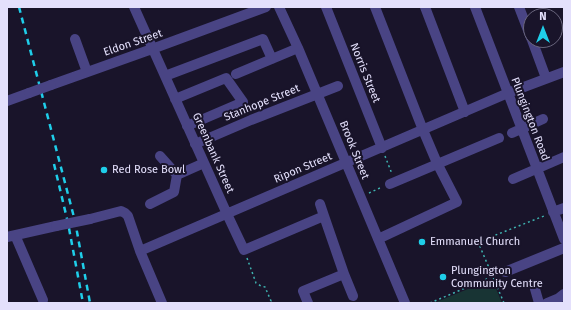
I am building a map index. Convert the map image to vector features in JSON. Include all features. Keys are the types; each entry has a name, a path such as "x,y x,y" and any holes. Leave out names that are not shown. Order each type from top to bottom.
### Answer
{"street":[{"name":"Greenbank Street","path":"134,7 152,50 244,250"},
{"name":"Eldon Street","path":"7,101 152,50 266,7"},
{"name":"Brook Street","path":"280,7 405,303"},
{"name":"Norris Street","path":"326,7 382,148"},
{"path":"374,7 437,163 457,202 378,239"},
{"path":"426,7 466,112"},
{"name":"Plungington Road","path":"475,7 508,94 517,131 537,169 564,239"},
{"path":"519,7 523,18"},
{"path":"74,39 87,72"},
{"path":"165,76 263,39 272,59"},
{"path":"236,74 298,48"},
{"path":"534,48 546,78"},
{"name":"Ripon Street","path":"140,251 346,162 546,78 564,72"},
{"path":"175,99 226,78 243,102 187,126"},
{"name":"Stanhope Street","path":"195,144 338,86"},
{"path":"517,131 543,119"},
{"path":"393,183 437,163 499,138"},
{"path":"160,156 177,175"},
{"path":"513,179 564,157"},
{"path":"177,175 204,163"},
{"path":"150,204 174,192 177,175"},
{"path":"320,204 353,296"},
{"path":"553,212 564,208"},
{"path":"43,300 11,236 121,211 125,212 128,216 140,251 162,303"},
{"path":"244,250 324,216"},
{"path":"505,272 527,268 564,248"},
{"path":"308,303 303,292 344,274"},
{"path":"535,289 539,303"},
{"path":"547,303 564,294"}],"path":[{"path":"360,197 393,183 382,148"},
{"path":"504,303 478,242 553,212"},
{"path":"244,250 256,283 265,287 271,301 268,303"},
{"path":"430,303 505,272"}],"green space":[{"path":"492,279 502,303 434,303"}],"railway":[{"path":"19,7 75,221 90,303"},
{"path":"54,164 68,223 83,303"}],"place":[{"name":"Red Rose Bowl","path":"104,170"},
{"name":"Emmanuel Church","path":"422,242"},
{"name":"Plungington Community Centre","path":"443,277"}]}
